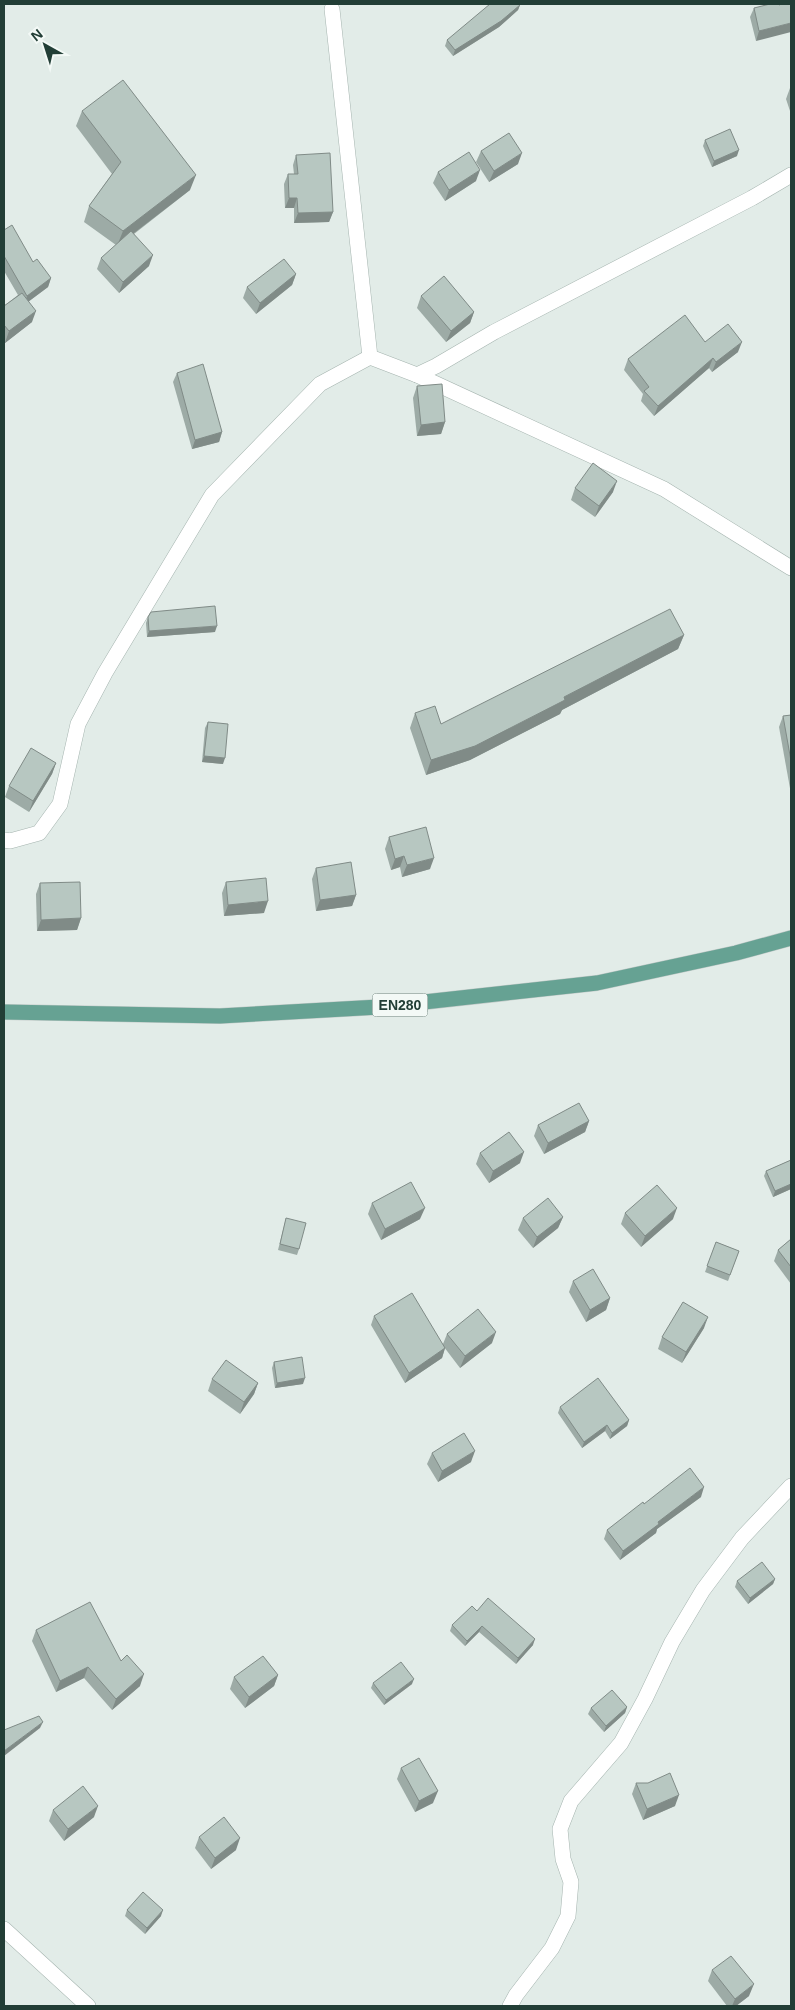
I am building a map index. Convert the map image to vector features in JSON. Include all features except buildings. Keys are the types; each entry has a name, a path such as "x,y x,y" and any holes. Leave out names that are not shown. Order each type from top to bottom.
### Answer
{"main road":[{"name":"EN280","path":"4,1012 220,1016 379,1007 597,983 736,953 791,938"}],"street":[{"path":"332,9 370,357"},
{"path":"417,375 494,332 752,198 791,175"},
{"path":"4,840 10,841 39,833 60,804 78,724 105,673 212,495 320,384 370,357 417,375 664,489 791,568"},
{"path":"510,2006 516,1995 552,1948 568,1916 571,1882 564,1859 560,1829 572,1801 621,1743 645,1699 672,1642 703,1590 742,1538 791,1486"},
{"path":"4,1929 88,2006"}]}
